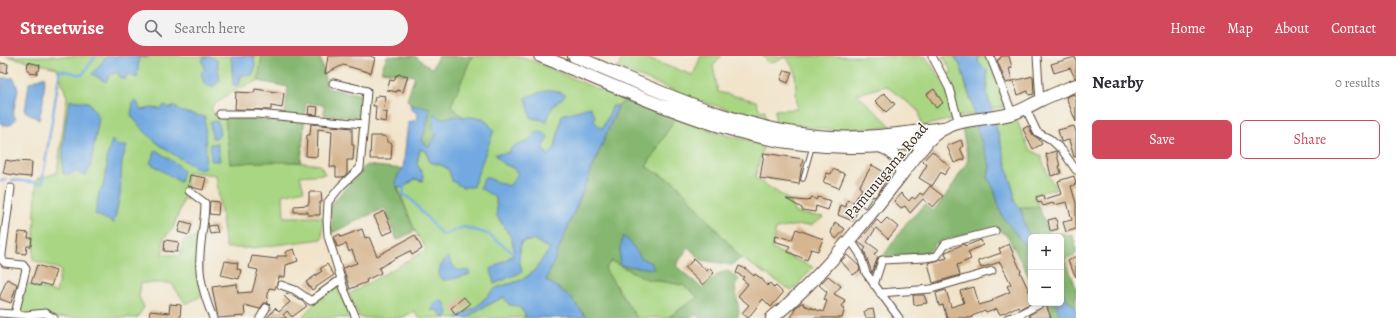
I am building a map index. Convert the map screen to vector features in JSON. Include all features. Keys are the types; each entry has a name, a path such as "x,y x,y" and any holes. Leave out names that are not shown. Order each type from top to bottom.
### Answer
{"main road":[{"path":"540,56 703,121 768,138 851,147 928,141"},
{"path":"582,57 714,112 751,123 791,132 831,137 861,137 908,134 945,127"},
{"name":"Pamunugama Road","path":"772,318 804,290 850,239 928,141 945,127 1007,114 1026,108 1076,85"},
{"path":"878,146 887,149 894,155 900,166 901,175"}],"street":[{"path":"932,56 949,88 960,123"},
{"path":"990,56 1007,114"},
{"path":"1037,56 1040,101"},
{"path":"333,83 367,92 360,168 341,186 328,202 328,236 341,279 356,318"},
{"path":"1026,108 1037,132 1050,139 1062,150 1076,170"},
{"path":"220,114 257,114 364,124"},
{"path":"11,188 2,260 6,263 24,265 26,269 15,314"},
{"path":"189,191 205,203 200,271 203,291 213,318"},
{"path":"874,285 882,260 937,256 945,244 995,231"},
{"path":"850,239 860,254 866,273 899,318"},
{"path":"880,293 931,289 992,271"},
{"path":"281,285 295,290 311,301 341,279"},
{"path":"1008,318 1036,306"},
{"path":"260,318 266,308"},
{"path":"0,313 26,315 45,313 54,318"}],"lane":[{"path":"803,178 813,144"}],"green space":[{"path":"6,56 262,56 258,81 233,91 211,107 215,116 225,117 230,164 252,162 298,162 320,165 325,174 300,176 304,190 283,195 284,217 323,217 322,239 252,248 226,248 216,175 188,172 184,199 173,228 164,238 162,254 180,256 184,240 196,238 203,268 201,296 186,304 171,283 141,283 139,297 144,307 137,318 19,317 25,283 56,293 61,270 33,260 36,189 37,179 57,173 67,97 57,68"},
{"path":"262,56 320,56 327,88 363,95 361,118 324,115 324,105 306,103 301,162 255,162 230,164 225,117 284,122 288,87 258,81"},
{"path":"387,56 415,56 432,69 438,56 472,56 451,106 463,117 441,119 435,114 437,133 429,147 422,141 429,115 429,109 412,104 407,100 415,76 381,71"},
{"path":"472,56 521,56 625,101 618,106 613,106 602,129 594,121 575,112 562,115 555,148 548,155 543,149 527,142 512,147 502,163 513,168 518,174 510,186 496,198 497,216 511,237 515,254 491,269 522,272 519,258 521,242 534,240 550,249 534,271 522,280 496,288 477,306 456,318 419,318 414,311 402,318 360,318 349,294 426,249 415,231 398,188 404,187 415,179 423,181 423,175 417,164 420,149 427,152 429,162 447,169 452,181 483,118 463,117 450,106"},
{"path":"623,56 639,56 693,75 701,56 722,56 713,66 718,92 756,101 760,111 765,110 766,121 697,100 618,68"},
{"path":"762,56 925,56 940,78 952,72 943,56 954,56 962,71 974,114 922,126 919,111 886,86 857,94 892,127 836,130 775,124 775,110 797,109 795,71 786,57 769,63"},
{"path":"979,56 989,56 1005,106 991,109 987,93 987,71 978,62"},
{"path":"625,101 675,118 646,167 676,183 741,258 732,265 701,260 688,247 676,266 702,288 720,273 728,271 739,279 735,286 739,312 737,318 701,318 696,315 691,318 668,318 698,297 683,285 647,279 611,261 605,269 637,318 587,318 568,295 546,280 618,106"},
{"path":"1015,116 1029,149 1041,156 1048,175 1056,189 1034,194 1039,207 1020,207 1014,202 1014,193 995,123"},
{"path":"675,118 729,136 764,143 755,178 788,199 795,213 824,217 812,225 791,226 776,229 772,249 813,267 792,291 741,258 676,183 646,167"},
{"path":"976,126 990,166 988,178 994,189 1002,215 1028,252 1028,275 1008,237 997,228 962,235 936,243 929,252 882,258 907,222 925,205 933,211 950,190 968,160 962,128"},
{"path":"366,165 403,169 399,173 395,183 415,231 397,240 385,208 332,233 330,206"},
{"path":"1020,207 1039,207 1049,234 1027,233"},
{"path":"1061,233 1073,236 1076,254 1065,259 1076,287 1076,308 1069,302 1064,294 1064,234 1049,234"},
{"path":"611,261 647,279 683,285 698,297 667,318 637,318 605,269"},
{"path":"337,286 352,318 301,318 314,304"},
{"path":"504,297 523,311 525,318 467,318 480,309"},
{"path":"1049,306 1057,306 1059,314 1065,318 1052,318"}],"water":[{"path":"107,56 149,56 146,58 139,57 137,78 127,74 125,80 119,76 117,72 110,75 106,82 92,74"},
{"path":"209,56 217,60 220,81 213,87 204,83 201,73 205,69 202,59"},
{"path":"231,56 254,56 255,67 253,75 242,75 238,85 233,85"},
{"path":"954,56 979,56 978,62 987,71 987,93 1014,193 1014,202 1020,207 1027,233 1030,234 1028,234 1028,252 1002,216 994,189 988,178 990,166 976,126 973,106 961,66"},
{"path":"45,76 43,102 39,120 25,111 29,83"},
{"path":"1,78 14,78 18,90 13,113 16,119 10,125 3,125 0,123"},
{"path":"548,90 554,90 566,95 553,106 546,123 543,120 531,118 526,97"},
{"path":"70,100 89,102 99,118 90,168 85,176 75,171 69,175 63,174 64,137"},
{"path":"133,102 137,102 141,110 152,108 161,109 164,105 170,108 176,106 179,111 205,117 205,168 200,170 171,153 146,133 131,115"},
{"path":"410,104 430,108 422,141 429,147 437,134 433,129 435,113 441,119 457,117 483,118 494,130 473,187 462,187 452,181 449,172 445,167 429,162 427,152 420,149 417,164 423,175 423,181 415,179 404,187 398,188 395,183 399,173 403,169 408,122 417,120 418,114 411,109"},
{"path":"613,106 618,106 546,280 568,295 587,318 525,318 525,314 518,306 509,305 504,297 480,309 467,318 456,318 477,306 496,288 522,280 534,271 550,249 534,240 521,242 519,258 522,272 494,284 491,269 515,254 511,237 497,216 496,198 480,188 485,177 509,186 518,174 513,168 502,163 495,154 509,153 512,147 527,142 537,132 543,132 548,137 543,149 548,155 555,148 562,115 590,107 595,116 594,121 602,129"},
{"path":"210,122 218,122 220,134 216,138 212,138"},
{"path":"112,140 118,146 127,146 122,161 120,195 114,223 95,214 99,193 103,186 107,167 106,159"},
{"path":"217,143 220,161 211,161 210,144"},
{"path":"156,150 178,165 183,172 180,182 150,163"},
{"path":"623,236 631,243 641,258 651,263 654,269 619,265 620,248"},
{"path":"448,257 455,268 460,271 468,270 470,274 443,280 438,276 442,263"},
{"path":"1064,294 1069,302 1076,308 1076,318 1065,318 1059,314 1057,306 1064,306"},
{"path":"440,300 445,303 448,313 445,318 443,318 439,311 431,310 434,303"}],"building":[{"path":"328,56 370,56 375,58 371,73 343,65 325,74"},
{"path":"1004,56 1009,56 1012,68 1009,68 1012,81 1006,83 997,60"},
{"path":"1075,57 1076,78 1070,68 1054,73 1051,64"},
{"path":"28,62 40,65 37,74 29,73 30,71 27,70"},
{"path":"0,63 8,64 7,73 0,72"},
{"path":"785,70 792,72 788,83 781,80"},
{"path":"398,74 408,76 403,92 397,90 397,92 387,90 390,80 394,81 396,75 397,76"},
{"path":"1033,76 1034,94 1029,95 1028,91 1018,95 1013,81"},
{"path":"255,89 284,93 282,108 271,106 271,110 235,109 236,92 254,93"},
{"path":"934,89 943,103 936,108 927,94"},
{"path":"884,93 895,104 886,112 875,101"},
{"path":"1074,94 1076,99 1076,122 1066,97"},
{"path":"378,95 386,96 383,112 387,112 386,122 375,120 376,106 373,106 375,97 378,97"},
{"path":"309,106 318,107 317,115 308,114"},
{"path":"311,124 352,128 352,145 354,145 353,160 347,160 347,174 343,177 336,177 336,167 330,167 332,131 318,129 317,157 306,156 307,135 310,135"},
{"path":"1028,126 1033,135 1039,139 1042,144 1033,149 1023,129"},
{"path":"1074,126 1076,132 1076,157 1074,157 1069,140 1061,142 1058,130"},
{"path":"371,136 384,136 387,139 387,142 392,144 391,159 370,159"},
{"path":"961,140 963,146 960,148 965,159 954,163 947,146"},
{"path":"932,151 950,167 944,175 941,172 932,186 919,178 927,165 923,161"},
{"path":"1056,151 1061,173 1051,176 1046,154"},
{"path":"764,153 803,159 799,184 760,178"},
{"path":"6,160 15,162 32,162 31,177 3,173"},
{"path":"872,165 889,175 879,192 875,197 873,196 865,208 860,204 853,221 838,215 841,205 846,207 847,200 854,202 862,189 859,187"},
{"path":"833,169 845,174 839,188 823,182 827,173 831,174"},
{"path":"190,175 206,178 203,190 188,186"},
{"path":"1074,176 1076,184 1071,186 1076,203 1076,229 1066,232 1063,222 1072,220 1067,202 1054,205 1053,203 1043,206 1041,202 1038,203 1036,197 1043,195 1044,199 1062,194 1058,181"},
{"path":"930,186 943,196 933,207 923,199 910,213 905,206 901,208 894,201 901,193 909,201 912,197 915,199 920,193 923,195"},
{"path":"309,192 321,192 322,202 320,202 320,215 308,215 308,212 294,212 294,206 308,205"},
{"path":"812,197 816,200 818,197 831,201 828,210 816,206 815,212 802,210 802,208 786,199 808,201"},
{"path":"210,201 219,202 218,215 209,214"},
{"path":"384,211 393,231 383,235 374,216"},
{"path":"887,218 898,227 888,239 876,228 867,242 878,250 874,255 878,257 872,273 864,250 866,248 858,242 877,220 881,224"},
{"path":"1056,218 1058,229 1050,231 1048,220"},
{"path":"181,221 192,224 189,235 178,232"},
{"path":"835,222 845,229 836,239 831,233"},
{"path":"216,225 218,233 210,234 208,226"},
{"path":"362,229 365,238 369,237 377,256 415,235 422,249 412,255 410,251 394,259 379,268 381,273 366,280 367,282 350,289 343,268 357,263 352,250 349,252 346,244 337,247 334,237 340,234 341,237"},
{"path":"796,229 823,239 818,251 811,249 807,260 788,252 790,246 774,241 776,235 792,240"},
{"path":"19,232 29,233 28,238 32,238 31,246 27,246 26,254 17,253"},
{"path":"165,240 179,242 177,252 164,251"},
{"path":"981,240 983,245 968,252 971,259 957,265 960,275 933,283 928,263 947,258 946,252 964,244 965,246"},
{"path":"1009,244 1028,289 1028,304 1019,309 1018,306 1002,314 999,314 997,309 986,313 985,311 972,316 972,318 947,318 943,305 939,306 936,293 946,290 951,307 964,303 960,291 974,287 979,305 993,301 993,299 1010,292 1007,286 1011,284 1000,262 981,268 978,261 1001,253 999,249"},
{"path":"294,249 298,261 286,265 285,277 279,277 275,289 269,288 267,302 270,305 264,303 260,309 244,305 245,316 218,318 212,287 237,284 238,293 252,292 258,270 249,268 252,256 277,259 277,256 287,256 285,252"},
{"path":"847,255 859,266 860,270 853,275 841,261"},
{"path":"1076,256 1076,277 1068,261"},
{"path":"694,259 707,271 709,268 714,273 703,285 685,268"},
{"path":"225,261 238,263 237,269 241,270 239,279 221,275"},
{"path":"327,264 334,275 312,290 306,282 322,271 320,269"},
{"path":"37,265 56,271 51,286 41,283 40,286 31,283"},
{"path":"739,266 746,269 754,276 755,274 762,279 767,286 770,283 774,288 776,286 783,293 771,307 763,299 748,318 742,313 749,305 738,296 748,284 742,279 744,277 736,273"},
{"path":"828,276 841,286 834,294 845,300 842,307 845,308 842,318 791,318 795,308 801,303 823,312 827,301 824,300 827,292 819,285"},
{"path":"7,279 17,284 11,303 0,299"},
{"path":"287,293 302,301 307,306 292,317 287,311 283,315 287,318 267,318 275,308 279,312 290,302 284,296"},
{"path":"913,295 924,295 927,303 914,305"},
{"path":"464,297 470,304 456,315 451,308"},
{"path":"170,304 181,305 180,318 149,318 150,311 169,313"},
{"path":"1046,306 1051,318 1030,318 1029,315"},
{"path":"873,309 875,318 866,318 864,311"}],"waterway":[{"path":"12,180 42,183 60,70 82,75 96,56"},
{"path":"0,181 6,180"},
{"path":"404,187 403,195 410,198 442,235 464,227 488,234 515,254"}]}
